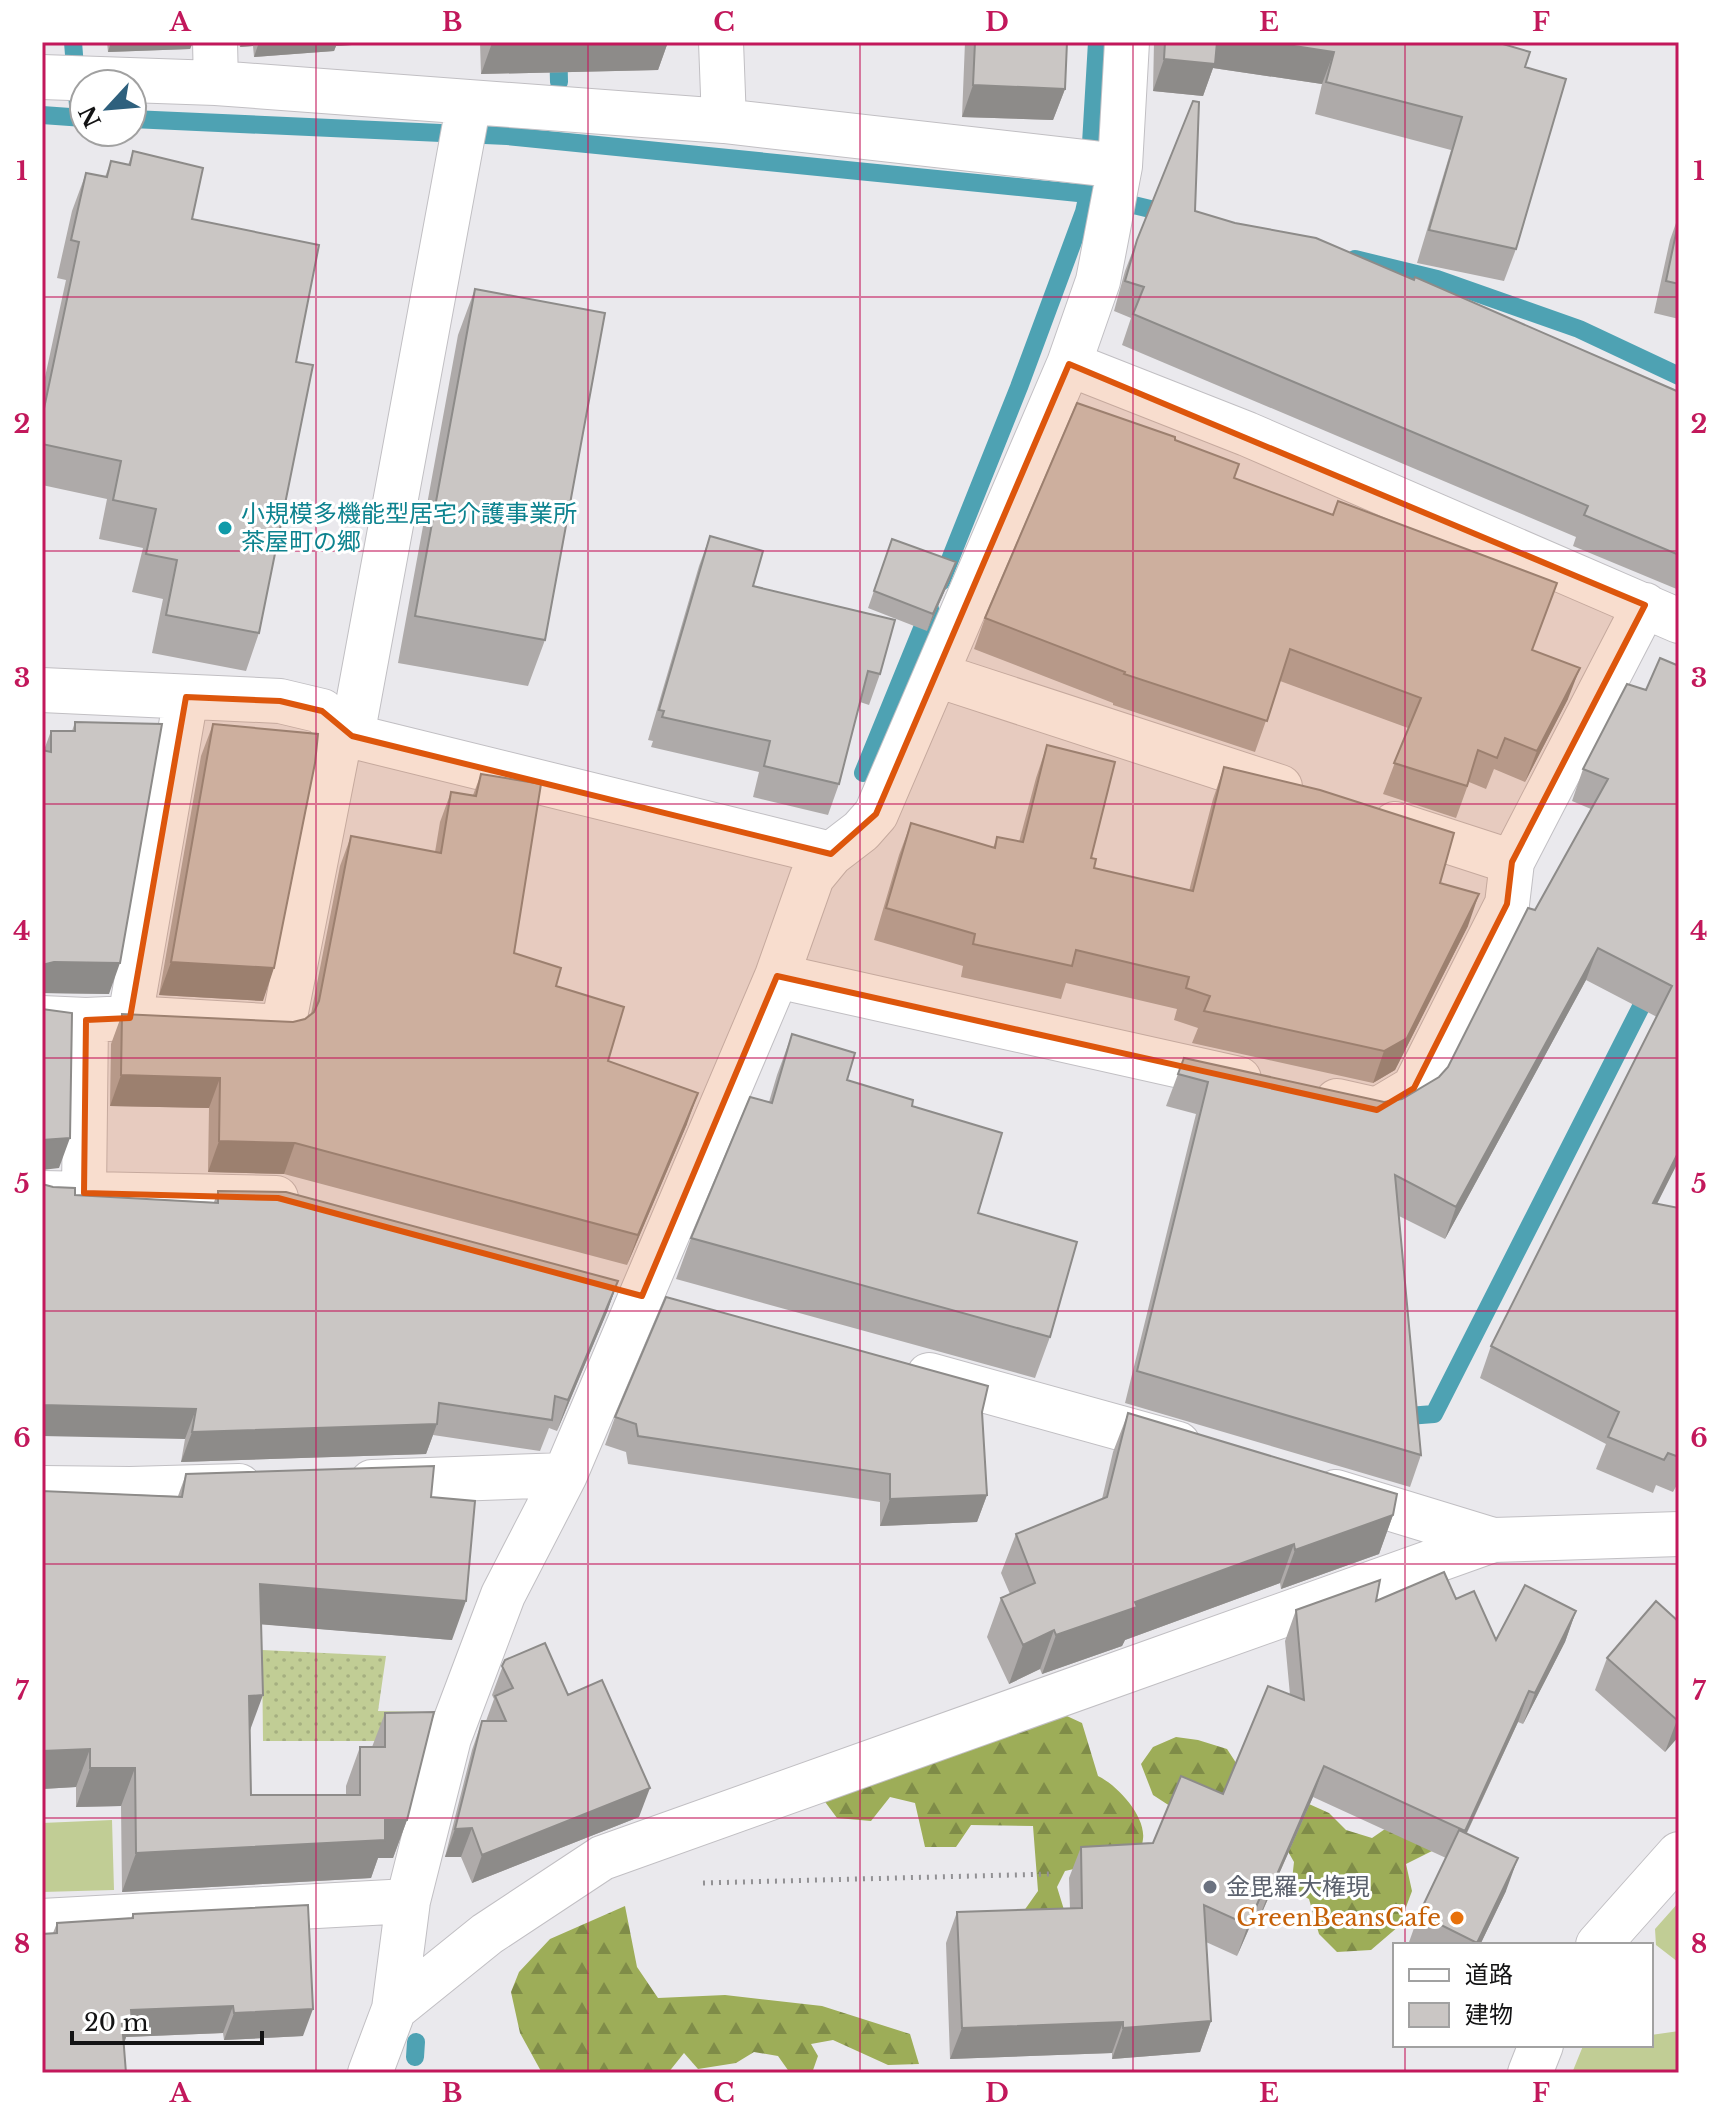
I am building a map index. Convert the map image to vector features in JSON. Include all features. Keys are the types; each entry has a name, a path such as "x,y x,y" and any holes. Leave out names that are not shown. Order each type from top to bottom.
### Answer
{"street":[{"path":"721,42 724,121"},
{"path":"370,2073 394,2009 408,1901 449,1738 503,1595 657,1300 812,877 831,854 861,831 876,814 1069,364 1098,281 1107,178 1127,42"},
{"path":"148,71 216,63 464,126 724,121 1107,178"},
{"path":"42,1018 130,1018 283,1027 346,734 464,126"},
{"path":"777,976 1377,1110 1414,1088 1507,904 1512,862 1662,613 1247,434 1069,364"},
{"path":"937,675 1315,798"},
{"path":"42,690 280,701 322,711 346,734 831,854"},
{"path":"130,1018 186,697"},
{"path":"1361,813 1512,862"},
{"path":"86,1020 63,1193 278,1198 308,1205"},
{"path":"596,1283 657,1300"},
{"path":"884,1363 1219,1457"},
{"path":"332,1483 565,1475"},
{"path":"1295,1480 1493,1540"},
{"path":"42,1488 130,1489 285,1484"},
{"path":"394,2009 487,1934 602,1858 1493,1540 1679,1534"},
{"path":"1600,1943 1679,1854"},
{"path":"42,1921 408,1901"},
{"path":"1530,2073 1540,2047"}],"path":[{"path":"701,1883 1051,1874"}],"highlighted area":[{"path":"1069,364 1645,605 1512,862 1507,904 1414,1088 1377,1110 777,976 642,1296 278,1198 84,1193 86,1020 130,1018 186,697 280,701 322,711 352,736 831,854 876,814"}],"green space":[{"path":"262,1650 386,1656 378,1711 430,1712 423,1741 263,1741"},
{"path":"1056,1711 1082,1723 1098,1776 1129,1802 1143,1830 1133,1869 1104,1862 1065,1871 1057,1887 1065,1913 1021,1915 1038,1891 1033,1826 971,1825 956,1847 925,1847 915,1803 890,1797 871,1821 837,1818 817,1791"},
{"path":"1176,1737 1227,1749 1244,1775 1329,1813 1346,1830 1372,1838 1388,1827 1432,1851 1406,1864 1412,1891 1399,1926 1371,1950 1337,1952 1319,1934 1309,1899 1291,1889 1294,1862 1282,1841 1173,1808 1153,1795 1141,1764 1153,1747"},
{"path":"112,1820 114,1890 42,1892 42,1823"},
{"path":"1679,1902 1678,1962 1656,1945 1655,1929"},
{"path":"625,1906 637,1967 658,1998 725,1995 822,2006 910,2034 919,2064 888,2065 833,2040 811,2044 818,2056 812,2073 790,2073 778,2056 754,2052 736,2063 698,2069 684,2053 668,2073 542,2073 520,2033 511,1992 519,1972 550,1939"},
{"path":"1679,2031 1679,2073 1572,2073 1583,2047 1653,2047 1653,2035"}],"building":[{"path":"975,42 1067,42 1065,89 973,85"},
{"path":"1165,42 1217,42 1215,64 1164,59"},
{"path":"1268,42 1496,42 1530,52 1525,67 1566,79 1516,249 1429,230 1462,117 1326,82 1334,52"},
{"path":"1193,101 1199,102 1195,211 1235,223 1316,238 1414,280 1415,277 1679,392 1679,555 1584,515 1588,506 1133,314 1144,287 1125,281 1137,240"},
{"path":"133,151 203,168 192,219 319,245 296,362 313,365 259,633 166,615 177,560 146,554 156,509 113,500 121,461 42,444 42,418 79,242 71,240 86,173 107,177 111,161 130,165"},
{"path":"1679,219 1679,284 1666,281"},
{"path":"475,289 605,313 545,640 415,616"},
{"path":"1077,403 1175,437 1175,440 1239,464 1234,478 1333,515 1338,501 1557,583 1532,650 1580,668 1537,751 1505,738 1497,758 1478,750 1467,786 1394,763 1421,698 1290,649 1267,721 1124,674 985,618"},
{"path":"710,536 763,551 753,586 895,620 880,674 868,671 839,784 764,766 770,741 662,717 664,711 659,710"},
{"path":"892,539 956,562 933,614 874,591"},
{"path":"1660,658 1679,666 1679,1151 1653,1203 1679,1208 1679,1457 1668,1453 1664,1460 1608,1437 1619,1412 1491,1346 1672,986 1598,948 1456,1207 1395,1175 1421,1455 1137,1371 1208,1082 1178,1074 1184,1058 1384,1102 1402,1099 1439,1077 1448,1067 1528,908 1535,910 1608,779 1583,769 1627,684 1646,690"},
{"path":"75,722 162,724 120,963 54,962 42,965 42,750 51,752 51,731 75,731"},
{"path":"213,724 318,734 315,763 274,968 171,962"},
{"path":"1047,745 1115,762 1091,858 1096,859 1094,868 1193,891 1224,767 1320,790 1454,833 1440,883 1479,894 1407,1038 1384,1051 1204,1011 1210,996 1186,988 1189,977 1076,950 1072,966 973,944 975,934 886,908 911,823 995,848 997,837 1023,842"},
{"path":"481,774 541,784 514,953 561,968 556,986 624,1007 608,1061 698,1093 638,1235 295,1143 219,1141 220,1078 121,1075 122,1014 293,1022 305,1019 314,1012 319,1001 351,836 441,853 451,792 476,796"},
{"path":"42,1009 72,1013 70,1138 42,1140"},
{"path":"792,1034 855,1053 847,1080 913,1100 912,1106 1002,1133 978,1213 1077,1242 1050,1337 691,1238 750,1097 772,1103"},
{"path":"42,1184 75,1188 75,1195 218,1203 218,1191 286,1192 618,1281 568,1400 555,1396 552,1420 439,1403 437,1424 192,1432 196,1409 42,1405"},
{"path":"666,1297 988,1386 982,1412 987,1495 890,1499 890,1474 638,1436 636,1424 615,1417"},
{"path":"1128,1413 1397,1494 1393,1515 1295,1550 1294,1544 1135,1602 1137,1607 1056,1635 1054,1630 1023,1645 1001,1598 1035,1583 1016,1534 1107,1497"},
{"path":"434,1466 431,1497 475,1501 466,1601 260,1584 263,1695 249,1696 251,1795 360,1795 360,1747 385,1747 385,1713 434,1712 407,1820 385,1820 385,1840 136,1853 135,1768 90,1768 90,1749 42,1751 42,1491 182,1497 186,1474"},
{"path":"1444,1572 1456,1599 1474,1591 1496,1640 1525,1585 1576,1611 1535,1693 1529,1691 1465,1831 1324,1766 1268,1895 1262,1893 1248,1925 1204,1905 1211,2021 1123,2028 1123,2022 962,2028 957,1912 1082,1908 1081,1847 1153,1843 1181,1776 1223,1794 1268,1686 1304,1700 1296,1610 1380,1580 1376,1601"},
{"path":"1656,1601 1679,1622 1677,1720 1607,1658"},
{"path":"545,1643 568,1695 602,1680 650,1788 482,1855 472,1828 455,1829 482,1721 506,1721 495,1696 513,1688 502,1666 505,1660"},
{"path":"1459,1830 1518,1858 1477,1943 1419,1914"},
{"path":"308,1905 313,2009 234,2013 233,2006 131,2010 132,2022 122,2022 126,2073 42,2073 42,1934 57,1933 57,1923 133,1918 133,1914"}],"waterway":[{"path":"73,42 75,68"},
{"path":"558,42 559,82"},
{"path":"941,582 1019,387 1084,212 1088,194 1097,42"},
{"path":"42,115 68,117"},
{"path":"148,120 507,136 1088,194 1171,214"},
{"path":"1355,259 1437,279 1579,329 1679,376"},
{"path":"863,773 930,609"},
{"path":"1395,1417 1434,1414 1651,987"},
{"path":"415,2057 416,2042"}],"place":[{"name":"小規模多機能型居宅介護事業所 茶屋町の郷","path":"225,528"},
{"name":"金毘羅大権現","path":"1210,1887"},
{"name":"GreenBeansCafe","path":"1457,1918"}]}
